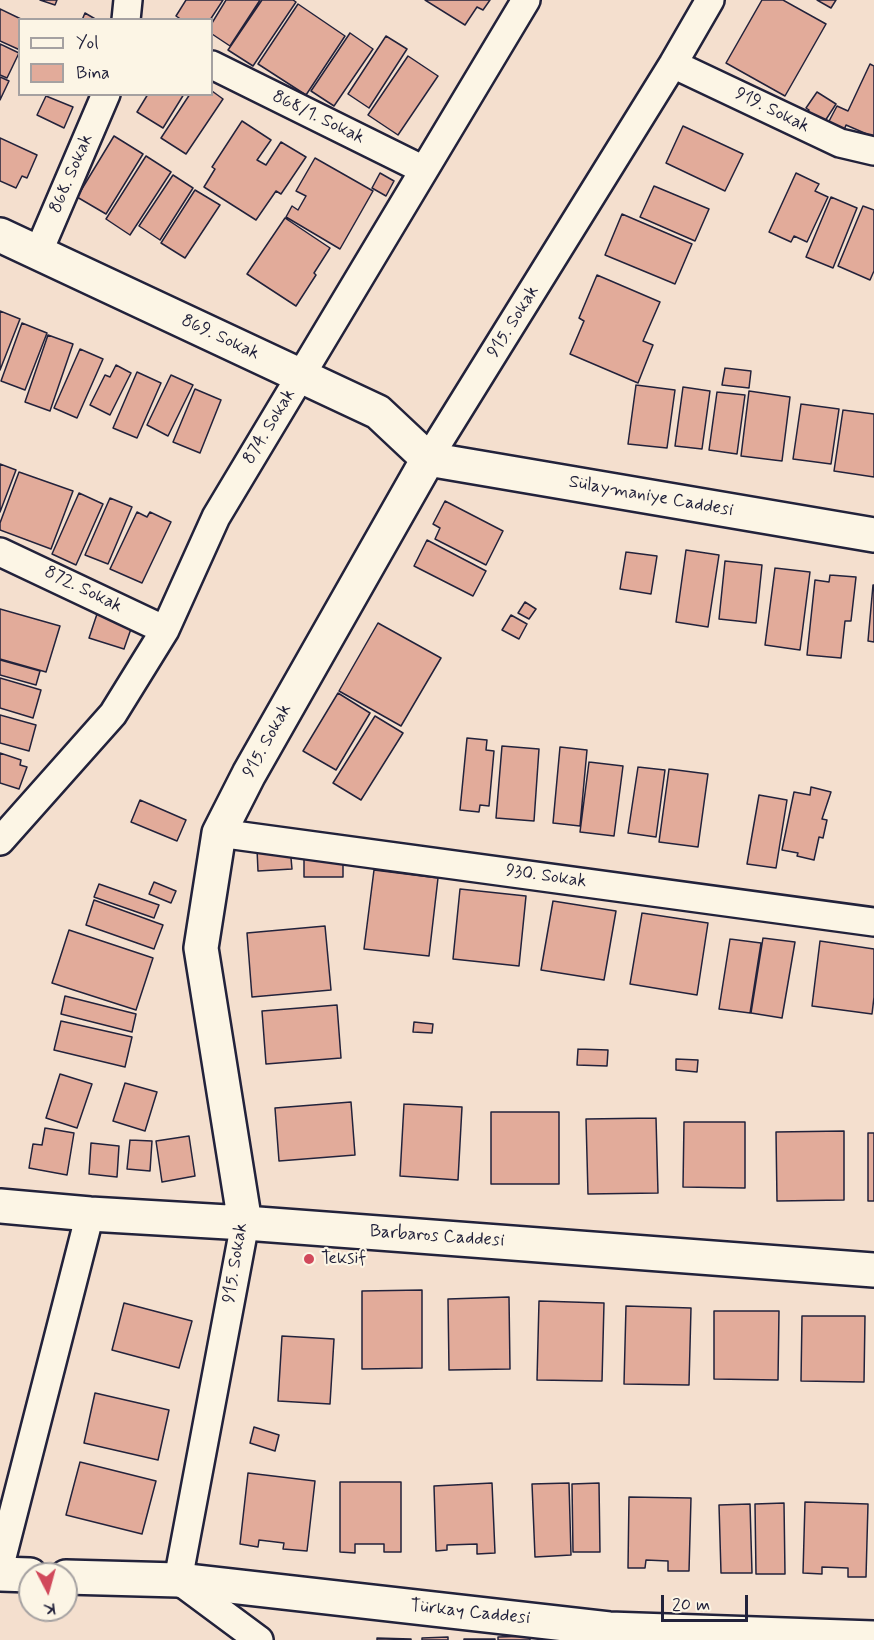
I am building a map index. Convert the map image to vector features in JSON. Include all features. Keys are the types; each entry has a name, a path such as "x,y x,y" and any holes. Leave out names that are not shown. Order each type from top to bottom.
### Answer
{"street":[{"path":"126,18 128,0"},
{"name":"874. Sokak","path":"0,841 112,714 165,630 216,517 526,0"},
{"name":"915. Sokak","path":"178,1580 245,1223 201,948 219,833 255,764 428,459 674,64 710,0"},
{"name":"919. Sokak","path":"674,64 840,143 874,151"},
{"name":"868/1. Sokak","path":"213,65 424,170"},
{"name":"868. Sokak","path":"38,253 105,96"},
{"name":"869. Sokak","path":"0,235 378,412 428,459"},
{"name":"Sülaymaniye Caddesi","path":"428,459 874,535"},
{"name":"872. Sokak","path":"0,552 165,630"},
{"name":"930. Sokak","path":"219,833 874,922"},
{"name":"Barbaros Caddesi","path":"0,1206 874,1270"},
{"path":"0,1565 90,1214"},
{"path":"0,1574 18,1575"},
{"name":"Türkay Caddesi","path":"78,1576 178,1580 609,1629 874,1638"},
{"path":"178,1580 259,1640"}],"building":[{"path":"40,0 57,0 55,5"},
{"path":"186,0 223,0 211,18 179,18 176,16"},
{"path":"226,0 260,0 230,46 213,35 213,21"},
{"path":"262,0 293,0 296,2 253,66 228,50"},
{"path":"425,0 490,0 483,10 477,7 465,25"},
{"path":"762,0 783,0 826,24 785,96 726,63"},
{"path":"817,0 836,0 831,8"},
{"path":"298,4 345,36 306,95 258,64"},
{"path":"0,9 19,18 18,49 0,41"},
{"path":"85,13 94,18 83,18"},
{"path":"350,33 373,49 334,106 311,91"},
{"path":"386,36 407,49 369,108 348,94"},
{"path":"0,44 18,53 18,55 7,78 0,75"},
{"path":"408,56 438,76 398,135 368,115"},
{"path":"870,64 874,66 874,137 846,125 843,133 827,125 837,106 848,111"},
{"path":"0,77 9,81 0,100"},
{"path":"213,92 223,99 186,154 161,138 189,96 213,96"},
{"path":"817,92 836,104 825,121 821,118 818,123 805,115 809,110 806,108"},
{"path":"46,96 73,107 64,128 37,115"},
{"path":"147,96 183,96 163,128 137,112"},
{"path":"242,121 271,140 257,160 266,165 281,142 306,157 281,194 276,191 256,220 204,187 215,169 212,167"},
{"path":"683,126 743,154 725,191 666,163"},
{"path":"114,136 143,154 106,214 77,197"},
{"path":"0,138 37,155 27,178 22,176 16,188 0,181"},
{"path":"146,156 171,172 130,235 106,219"},
{"path":"315,158 373,191 340,249 286,217 292,206 298,210 306,196 296,191"},
{"path":"380,173 394,181 386,196 372,188"},
{"path":"796,173 819,184 815,191 828,197 807,242 794,236 791,242 769,232"},
{"path":"173,175 193,188 160,240 139,226"},
{"path":"654,186 709,209 695,241 640,217"},
{"path":"195,190 220,205 185,258 161,243"},
{"path":"831,197 857,208 833,268 806,257"},
{"path":"863,206 874,210 874,271 870,280 838,266"},
{"path":"622,214 692,244 675,284 605,255"},
{"path":"285,218 330,248 296,306 247,274"},
{"path":"597,275 660,302 643,341 653,345 638,383 570,354 584,321 579,318"},
{"path":"0,311 20,319 0,370"},
{"path":"22,323 47,333 25,390 1,381"},
{"path":"48,335 73,344 50,411 25,402"},
{"path":"80,349 103,359 77,418 54,408"},
{"path":"116,365 131,373 110,415 90,405 105,375 110,377"},
{"path":"725,368 751,371 749,388 722,385"},
{"path":"137,372 161,383 137,438 113,428"},
{"path":"171,375 193,385 168,436 147,425"},
{"path":"636,385 675,390 667,448 628,444"},
{"path":"683,387 710,391 702,449 675,446"},
{"path":"195,389 221,400 200,453 173,442"},
{"path":"749,391 790,397 782,461 741,456"},
{"path":"717,392 745,395 737,454 709,450"},
{"path":"801,404 839,409 831,464 793,459"},
{"path":"843,410 874,414 874,477 834,471"},
{"path":"0,464 16,470 0,512"},
{"path":"19,472 73,491 51,549 0,530 0,523"},
{"path":"79,493 103,504 76,565 52,554"},
{"path":"110,498 132,507 108,564 85,555"},
{"path":"445,501 503,531 486,565 435,539 440,528 433,524"},
{"path":"137,512 147,517 150,512 171,522 142,583 110,569"},
{"path":"427,540 486,571 473,596 414,566"},
{"path":"686,550 719,555 708,627 676,622"},
{"path":"626,552 657,556 651,594 620,589"},
{"path":"725,561 762,565 756,623 719,619"},
{"path":"775,568 810,572 800,650 765,645"},
{"path":"830,575 856,577 851,621 845,621 841,658 807,655 815,580 829,582"},
{"path":"874,585 874,642 868,641"},
{"path":"525,602 536,609 529,619 518,613"},
{"path":"0,609 60,626 46,672 0,659"},
{"path":"97,614 132,626 124,649 89,638"},
{"path":"511,615 527,624 519,639 502,630"},
{"path":"378,623 441,658 401,726 339,691"},
{"path":"0,660 40,671 36,685 0,675"},
{"path":"0,678 41,690 33,718 0,708"},
{"path":"338,693 370,713 336,770 303,751"},
{"path":"0,715 36,725 29,751 0,743"},
{"path":"375,716 403,733 361,800 333,783"},
{"path":"467,738 487,740 486,750 494,751 489,806 480,805 479,812 460,810"},
{"path":"502,746 539,749 534,821 496,818"},
{"path":"560,747 587,750 580,826 553,823"},
{"path":"0,753 21,760 20,765 27,767 19,789 0,783"},
{"path":"589,762 623,766 614,836 580,832"},
{"path":"638,767 665,770 656,837 628,833"},
{"path":"669,769 708,774 698,847 659,842"},
{"path":"811,787 831,792 822,819 827,820 823,838 819,837 814,860 797,856 798,853 782,850 794,792 810,795"},
{"path":"759,795 787,800 776,868 747,864"},
{"path":"140,800 186,820 177,841 131,822"},
{"path":"290,847 292,869 258,871 257,849"},
{"path":"343,852 343,877 304,877 304,853"},
{"path":"374,870 438,878 429,956 364,949"},
{"path":"154,882 176,891 171,903 149,894"},
{"path":"99,884 159,905 154,918 94,897"},
{"path":"460,889 526,896 519,966 453,959"},
{"path":"94,900 163,925 154,949 86,925"},
{"path":"553,901 616,911 604,980 541,970"},
{"path":"642,913 708,923 697,995 630,984"},
{"path":"325,926 331,990 252,997 247,933"},
{"path":"69,930 153,958 136,1010 52,983"},
{"path":"763,938 795,942 782,1018 751,1013"},
{"path":"730,939 761,943 750,1013 719,1009"},
{"path":"820,941 874,949 872,1014 812,1006"},
{"path":"65,996 136,1014 132,1032 61,1014"},
{"path":"337,1005 341,1058 266,1064 262,1011"},
{"path":"61,1021 132,1037 125,1067 54,1050"},
{"path":"414,1022 433,1024 432,1033 413,1032"},
{"path":"578,1049 608,1050 607,1066 577,1065"},
{"path":"676,1059 698,1060 697,1072 676,1070"},
{"path":"60,1074 92,1084 77,1128 46,1118"},
{"path":"125,1083 157,1092 145,1131 113,1121"},
{"path":"351,1102 355,1155 279,1161 275,1108"},
{"path":"404,1104 462,1107 458,1180 400,1176"},
{"path":"491,1112 559,1112 559,1184 491,1184"},
{"path":"656,1118 658,1193 588,1194 586,1119"},
{"path":"684,1122 745,1122 745,1188 683,1187"},
{"path":"45,1128 74,1133 67,1175 29,1168 33,1144 42,1145"},
{"path":"844,1131 844,1200 777,1201 776,1132"},
{"path":"868,1133 874,1133 874,1201 868,1201"},
{"path":"189,1136 195,1176 162,1182 156,1141"},
{"path":"130,1140 152,1141 150,1171 127,1169"},
{"path":"91,1143 119,1146 117,1177 89,1174"},
{"path":"422,1290 422,1368 362,1369 362,1291"},
{"path":"509,1297 510,1369 449,1370 448,1299"},
{"path":"539,1301 604,1303 602,1381 537,1380"},
{"path":"124,1303 192,1321 179,1368 112,1350"},
{"path":"626,1306 691,1308 689,1385 624,1384"},
{"path":"714,1311 779,1311 778,1380 714,1379"},
{"path":"802,1316 865,1316 864,1382 801,1381"},
{"path":"282,1336 334,1339 330,1404 278,1401"},
{"path":"95,1393 169,1410 158,1460 84,1443"},
{"path":"254,1427 279,1435 275,1451 250,1443"},
{"path":"80,1462 156,1481 142,1534 66,1515"},
{"path":"248,1473 315,1481 307,1551 283,1549 284,1543 259,1540 258,1547 240,1544"},
{"path":"340,1482 401,1482 401,1552 384,1552 384,1544 355,1544 355,1553 340,1552"},
{"path":"492,1483 495,1553 477,1554 477,1544 447,1545 447,1550 436,1551 434,1486"},
{"path":"569,1483 571,1555 535,1557 532,1484"},
{"path":"599,1483 600,1552 573,1552 572,1484"},
{"path":"629,1497 691,1498 689,1571 668,1571 668,1561 646,1560 645,1568 628,1568"},
{"path":"805,1502 868,1504 866,1577 848,1577 848,1568 822,1567 822,1574 803,1573"},
{"path":"784,1503 785,1574 756,1574 755,1504"},
{"path":"750,1504 752,1573 721,1573 719,1505"},
{"path":"530,1636 530,1640 498,1640 498,1637"},
{"path":"448,1637 448,1640 422,1640 422,1638"},
{"path":"377,1638 411,1639 411,1640 377,1640"},
{"path":"495,1639 495,1640 464,1640"}],"place":[{"name":"Teksif","path":"309,1259"}]}
